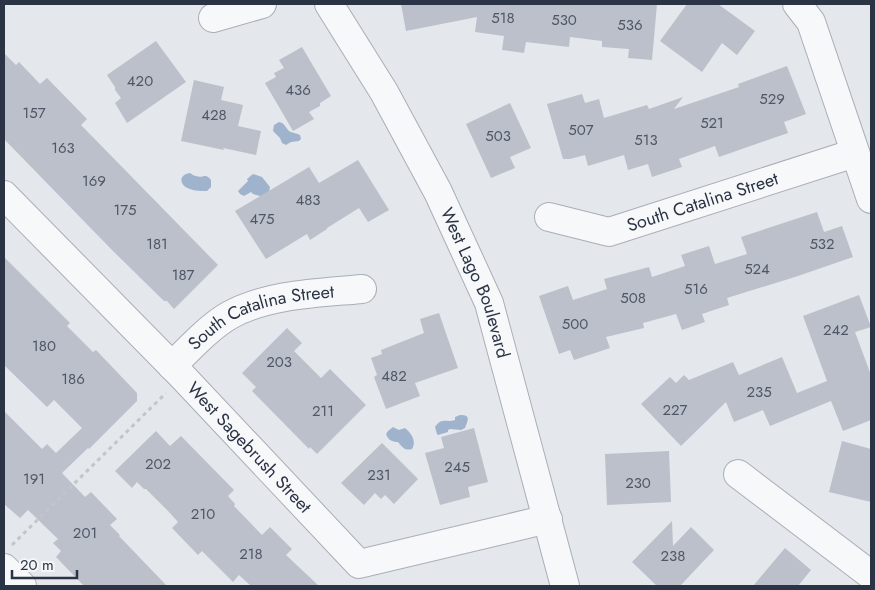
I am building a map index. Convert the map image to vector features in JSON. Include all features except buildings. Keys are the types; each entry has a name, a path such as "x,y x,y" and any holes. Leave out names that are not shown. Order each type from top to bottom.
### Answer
{"street":[{"path":"213,18 262,4"},
{"name":"West Lago Boulevard","path":"329,4 384,92 433,183 490,303 565,586"},
{"path":"797,4 811,22 871,199"},
{"name":"South Catalina Street","path":"549,217 608,232 855,153"},
{"name":"West Sagebrush Street","path":"4,194 177,371 359,564 548,519"},
{"name":"South Catalina Street","path":"177,371 209,330 229,316 250,306 314,293 362,289"},
{"path":"738,474 871,575"},
{"path":"7,557 22,586"}],"path":[{"path":"7,557 177,371"}],"water":[{"path":"279,122 284,124 289,131 300,135 301,139 286,145 282,143 273,131 274,125"},
{"path":"190,173 198,177 207,176 211,180 211,187 207,191 196,191 184,186 181,181 182,178"},
{"path":"253,174 262,177 270,187 269,192 263,197 251,192 244,196 238,191"},
{"path":"460,415 467,417 468,420 465,428 461,430 450,429 448,432 437,434 435,427 438,424 442,421 455,420 455,417"},
{"path":"393,427 399,430 405,428 409,432 414,440 412,449 406,449 398,442 388,438 386,434"}]}
